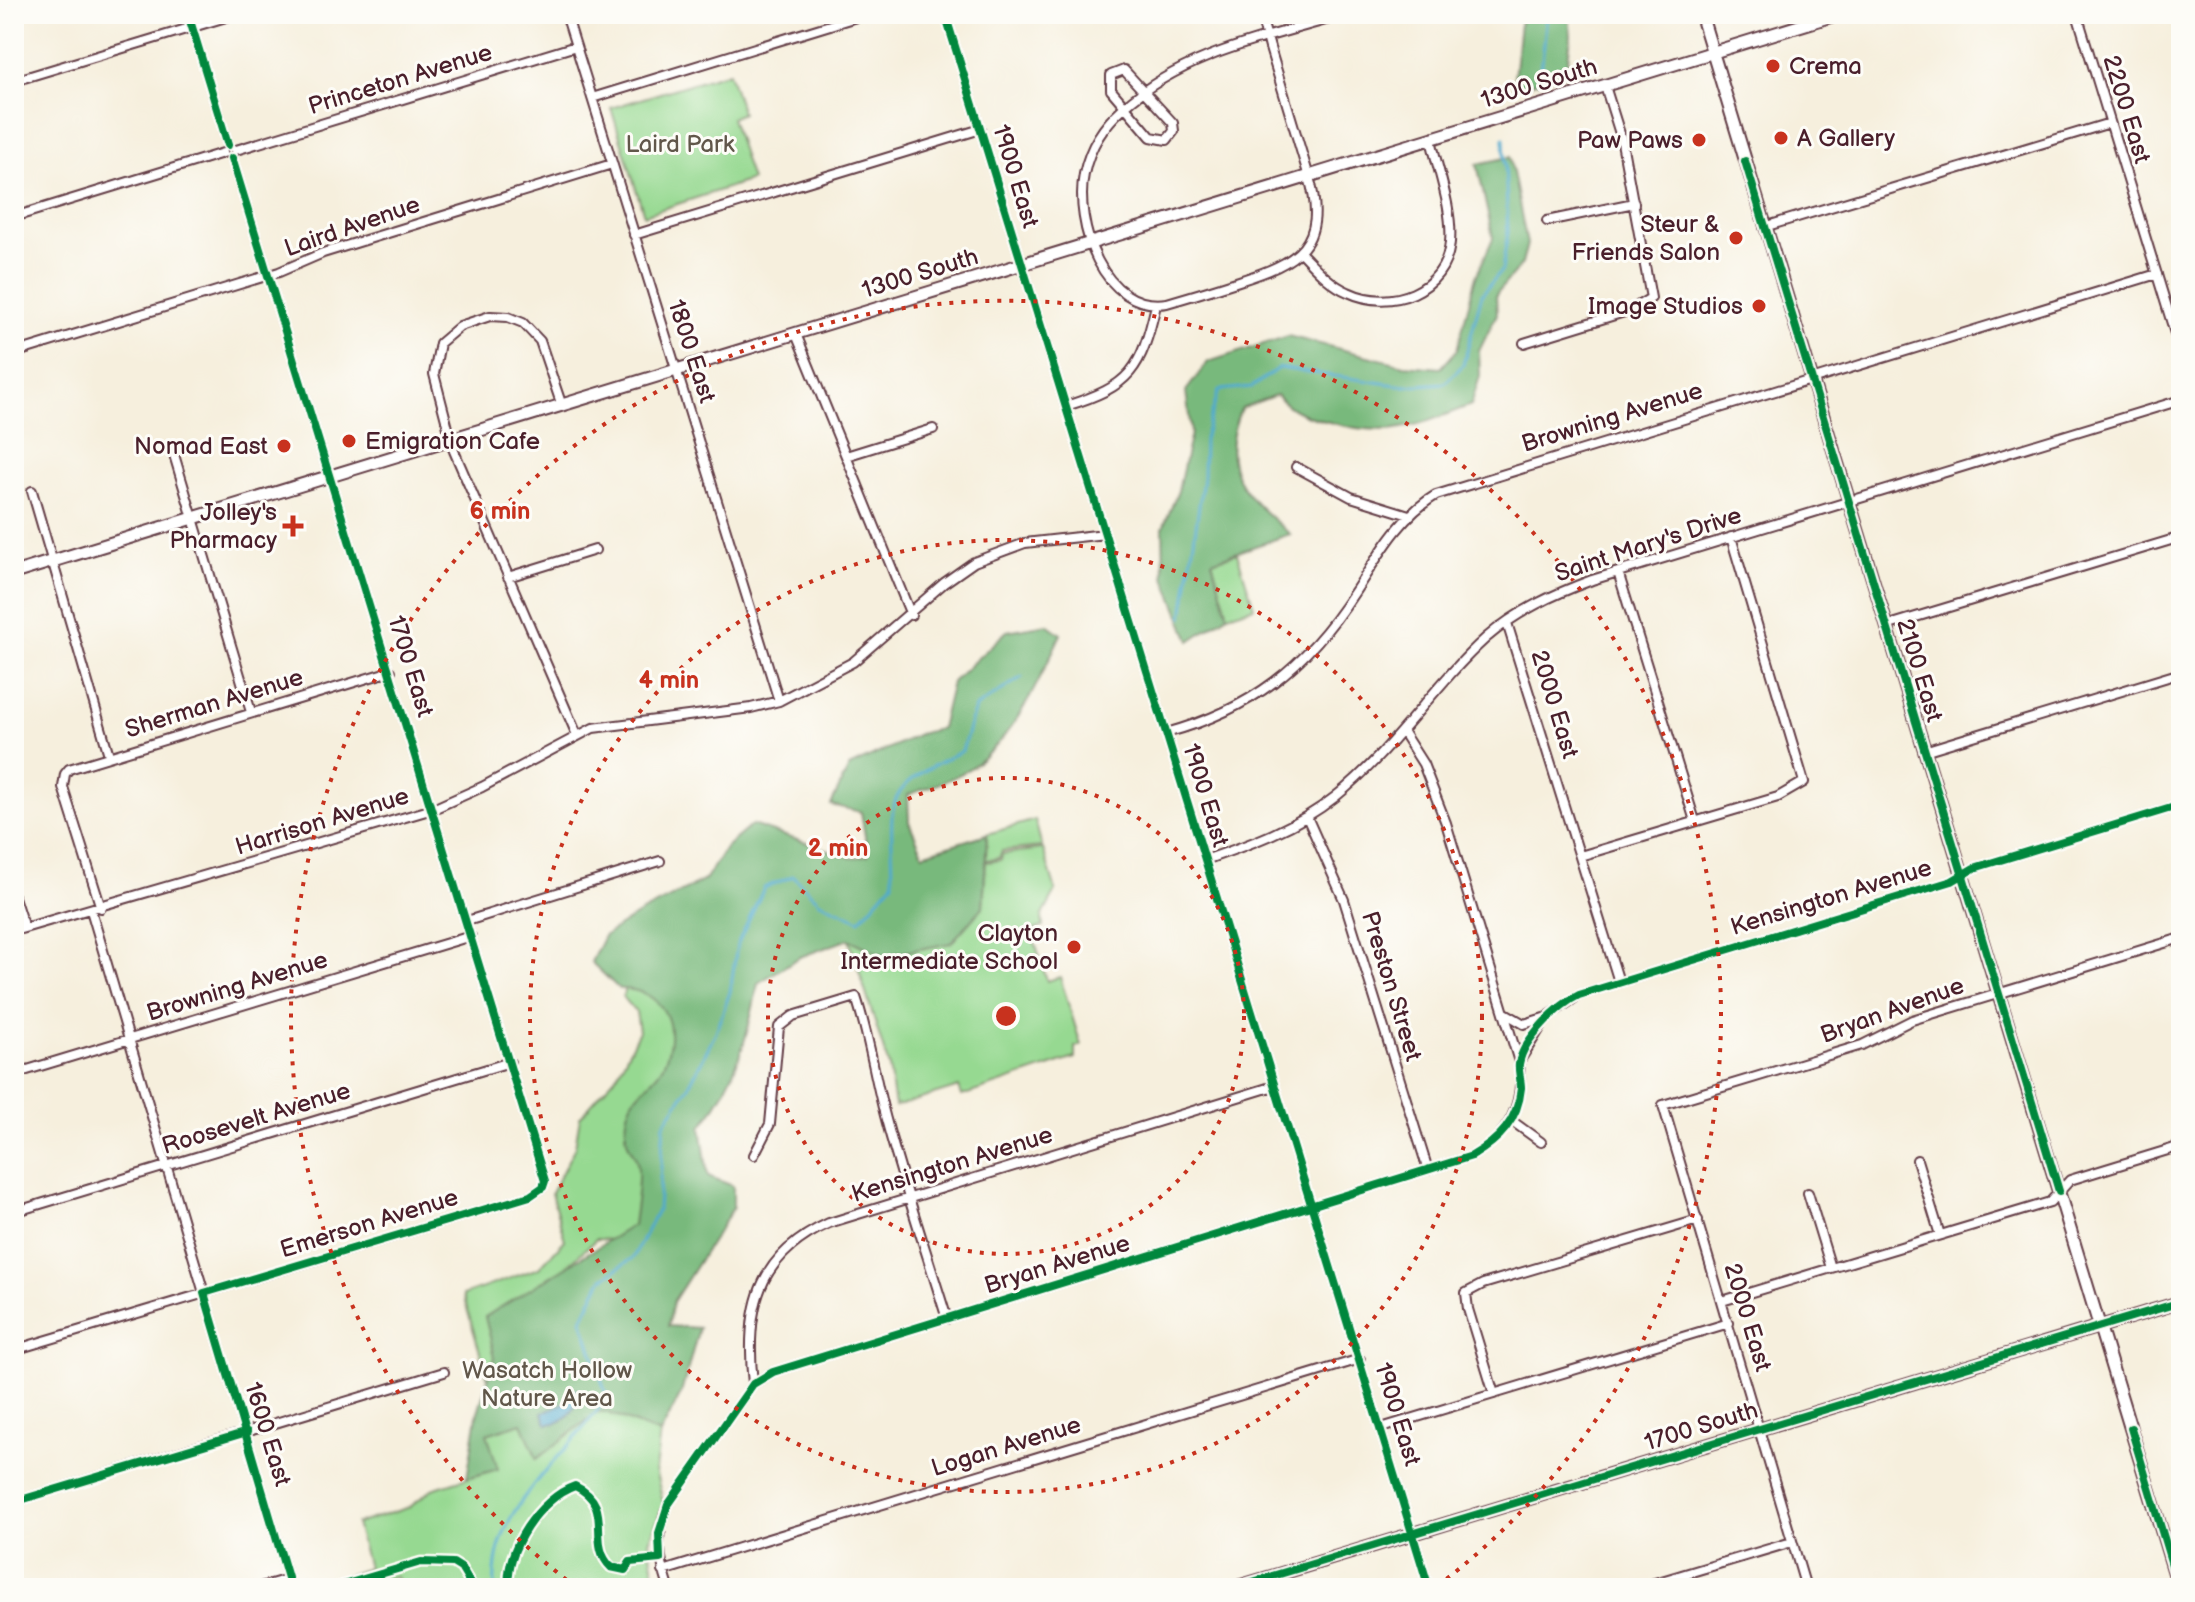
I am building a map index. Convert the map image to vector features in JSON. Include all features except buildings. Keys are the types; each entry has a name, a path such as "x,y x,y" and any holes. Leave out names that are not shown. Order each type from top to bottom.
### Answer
{"street":[{"name":"1700 East","path":"188,14 544,1174 543,1187"},
{"path":"14,81 236,14"},
{"name":"1800 East","path":"566,14 779,701"},
{"path":"592,98 866,14"},
{"name":"1900 East","path":"945,14 1429,1588"},
{"path":"1260,14 1267,38 1309,177 1316,211 1313,229 1301,253 1273,271 1156,305 1130,296 1114,285 1102,270 1083,206 1084,175 1097,138 1125,106 1192,62 1267,38 1347,14"},
{"name":"2100 East","path":"1701,14 2178,1585"},
{"name":"1300 South","path":"14,573 1838,14"},
{"name":"2200 East","path":"2077,14 2181,353"},
{"name":"Princeton Avenue","path":"14,217 576,46"},
{"path":"1128,71 1145,90 1173,123 1170,138 1163,142 1151,137 1110,86 1114,72 1128,71"},
{"path":"1524,343 1631,310 1649,301 1651,286 1621,137 1605,86"},
{"path":"1764,227 2110,123"},
{"path":"634,235 981,129"},
{"path":"1301,253 1335,285 1357,296 1399,298 1428,285 1443,267 1451,234 1431,139"},
{"name":"Laird Avenue","path":"14,353 269,276 323,253 612,164"},
{"path":"1547,221 1634,203"},
{"name":"Browning Avenue","path":"1166,733 1239,705 1294,668 1329,631 1409,515 1422,503 1452,487 2157,274"},
{"path":"1066,406 1106,393 1133,372 1144,353 1156,305"},
{"path":"562,406 534,331 508,317 481,319 451,331 440,343 434,357 434,374 451,439 577,735"},
{"path":"796,334 911,615"},
{"name":"Saint Mary's Drive","path":"1205,860 1259,842 1307,817 1355,780 1472,652 1507,623 1548,598 1618,572 2181,400"},
{"path":"846,456 933,429"},
{"path":"172,448 251,712"},
{"path":"1296,467 1351,497 1409,515"},
{"path":"32,491 109,755"},
{"name":"Harrison Avenue","path":"19,930 433,809 482,787 577,735 607,724 736,711 779,701 853,662 911,615 944,583 997,551 1025,543 1105,534"},
{"path":"1580,856 1778,797 1804,782 1731,537"},
{"path":"1886,626 2181,537"},
{"path":"508,577 595,550"},
{"path":"1618,572 1695,821"},
{"name":"2000 East","path":"1507,623 1619,982"},
{"name":"Sherman Avenue","path":"101,908 63,787 69,769 391,671"},
{"path":"1924,751 2181,673"},
{"path":"1402,731 1416,750 1435,793 1519,1062 1521,1092 1512,1121 1541,1142"},
{"name":"Kensington Avenue","path":"1519,1062 1547,1017 1579,995 2181,805"},
{"name":"Preston Street","path":"1307,817 1344,900 1428,1170"},
{"path":"467,921 660,861"},
{"path":"14,897 19,930"},
{"name":"1600 East","path":"91,910 290,1583"},
{"name":"Browning Avenue","path":"14,1074 471,936"},
{"name":"Bryan Avenue","path":"1663,1105 1862,1045 1912,1020 2181,938"},
{"path":"754,1155 770,1124 779,1027 793,1016 856,997 875,1059 876,1085 947,1319"},
{"path":"1504,1012 1524,1024 1547,1017"},
{"name":"Roosevelt Avenue","path":"14,1212 510,1062"},
{"name":"Kensington Avenue","path":"753,1384 752,1316 756,1299 762,1281 784,1250 802,1235 829,1223 1274,1086"},
{"name":"2000 East","path":"1663,1105 1806,1588"},
{"name":"Bryan Avenue","path":"663,1571 659,1533 668,1505 753,1384 773,1372 1428,1170 1488,1147 1512,1121"},
{"path":"1722,1301 2050,1202 2070,1180 2181,1146"},
{"path":"1917,1160 1940,1235"},
{"name":"Emerson Avenue","path":"14,1350 530,1196 543,1187"},
{"path":"1808,1193 1831,1268"},
{"path":"1494,1394 1466,1293 1483,1284 1698,1220"},
{"name":"1700 South","path":"1233,1588 2181,1302"},
{"path":"1381,1428 1729,1323"},
{"name":"Logan Avenue","path":"663,1571 1360,1359"},
{"path":"14,1502 444,1372"},
{"path":"1638,1588 1792,1542"},
{"path":"663,1571 669,1588"},
{"path":"1277,1575 1281,1588"},
{"path":"257,1588 290,1583"},
{"path":"2159,1588 2178,1585"}],"green space":[{"path":"1521,14 1569,14 1571,36 1566,74 1513,88"},
{"name":"Laird Park","path":"729,72 742,113 731,118 751,180 644,215 611,108"},
{"path":"1510,157 1527,244 1522,264 1496,294 1497,314 1479,351 1480,376 1471,405 1415,425 1384,430 1347,426 1310,417 1292,409 1276,395 1241,408 1231,449 1233,465 1248,494 1290,534 1212,561 1228,615 1190,641 1164,575 1163,528 1178,491 1191,433 1186,391 1208,362 1288,336 1404,365 1441,368 1457,350 1475,279 1493,238 1477,164"},
{"path":"1237,553 1254,607 1228,615 1212,561"},
{"name":"Wasatch Hollow Nature Area","path":"1047,624 1061,634 1033,693 1008,731 994,748 960,774 908,795 909,822 923,854 987,834 983,907 951,943 884,956 849,939 800,957 758,983 750,1022 731,1077 701,1127 708,1176 733,1186 733,1208 673,1302 668,1326 699,1328 681,1394 660,1434 606,1412 598,1412 537,1459 522,1423 487,1434 498,1469 467,1478 477,1415 495,1357 485,1317 633,1225 638,1170 636,1158 628,1144 627,1119 637,1095 663,1065 670,1036 669,1023 657,1002 634,990 619,989 591,962 604,936 640,913 705,880 726,847 752,825 852,858 868,855 861,812 831,805 849,767 919,734 941,728 952,682 1007,631"},
{"path":"1035,820 1042,847 1002,851 999,858 986,860 987,834"},
{"path":"1043,849 1056,891 1042,917 1043,927 1034,930 1033,936 1047,981 1060,977 1081,1045 1075,1047 1075,1058 962,1096 959,1087 895,1107 889,1067 849,939 884,956 983,907 986,862 1001,860 1002,854"},
{"path":"697,941 640,1167 635,1226 615,1240 596,1239 564,1269 536,1458 598,1412 606,1412 660,1434 655,1470 664,1505 649,1541 655,1578 621,1588 400,1588 396,1576 357,1588 310,1588 368,1568 356,1524 410,1507 432,1489 467,1478 490,1386 463,1295 539,1268 565,1240 551,1193 575,1147 580,1117 617,1075 639,1031 636,1012 623,997 625,985"}],"water":[{"path":"575,1389 581,1392 569,1414 560,1421 547,1424 543,1413 566,1402"}],"waterway":[{"path":"1540,81 1547,14"},
{"path":"1183,617 1203,478 1204,439 1219,390 1252,387 1278,368 1404,386 1445,383 1463,365 1482,294 1502,270 1508,232 1504,138"},
{"path":"495,1588 497,1558 504,1531 517,1507 607,1397 582,1319 602,1279 633,1258 658,1209 664,1124 689,1086 716,1032 730,992 737,945 764,888 793,876 820,902 860,920 893,882 892,814 903,788 935,765 962,751 975,708 1022,677"}],"cycle path":[{"path":"188,14 228,145"},
{"path":"945,14 1429,1588"},
{"path":"232,158 545,1181 543,1187 530,1196 204,1293 291,1588"},
{"path":"1745,161 2059,1191"},
{"path":"509,1588 512,1558 527,1527 549,1502 575,1486 588,1494 595,1504 600,1547 611,1567 625,1570 630,1562 660,1559 659,1533 668,1505 753,1384 773,1372 1472,1156 1499,1136 1516,1110 1521,1088 1519,1064 1527,1044 1552,1015 1579,995 1952,881 1974,868 2181,805"},
{"path":"1233,1588 2181,1302"},
{"path":"2131,1428 2179,1588"},
{"path":"14,1502 247,1432"},
{"path":"333,1588 421,1562 453,1563 461,1568 473,1588"}],"place":[{"name":"Crema","path":"1773,66"},
{"name":"A Gallery","path":"1781,138"},
{"name":"Paw Paws","path":"1699,140"},
{"name":"Steur & Friends Salon","path":"1736,238"},
{"name":"Image Studios","path":"1759,306"},
{"name":"Emigration Cafe","path":"349,441"},
{"name":"Nomad East","path":"284,446"},
{"name":"Jolley's Pharmacy","path":"293,526"},
{"name":"Clayton Intermediate School","path":"1074,947"}]}
